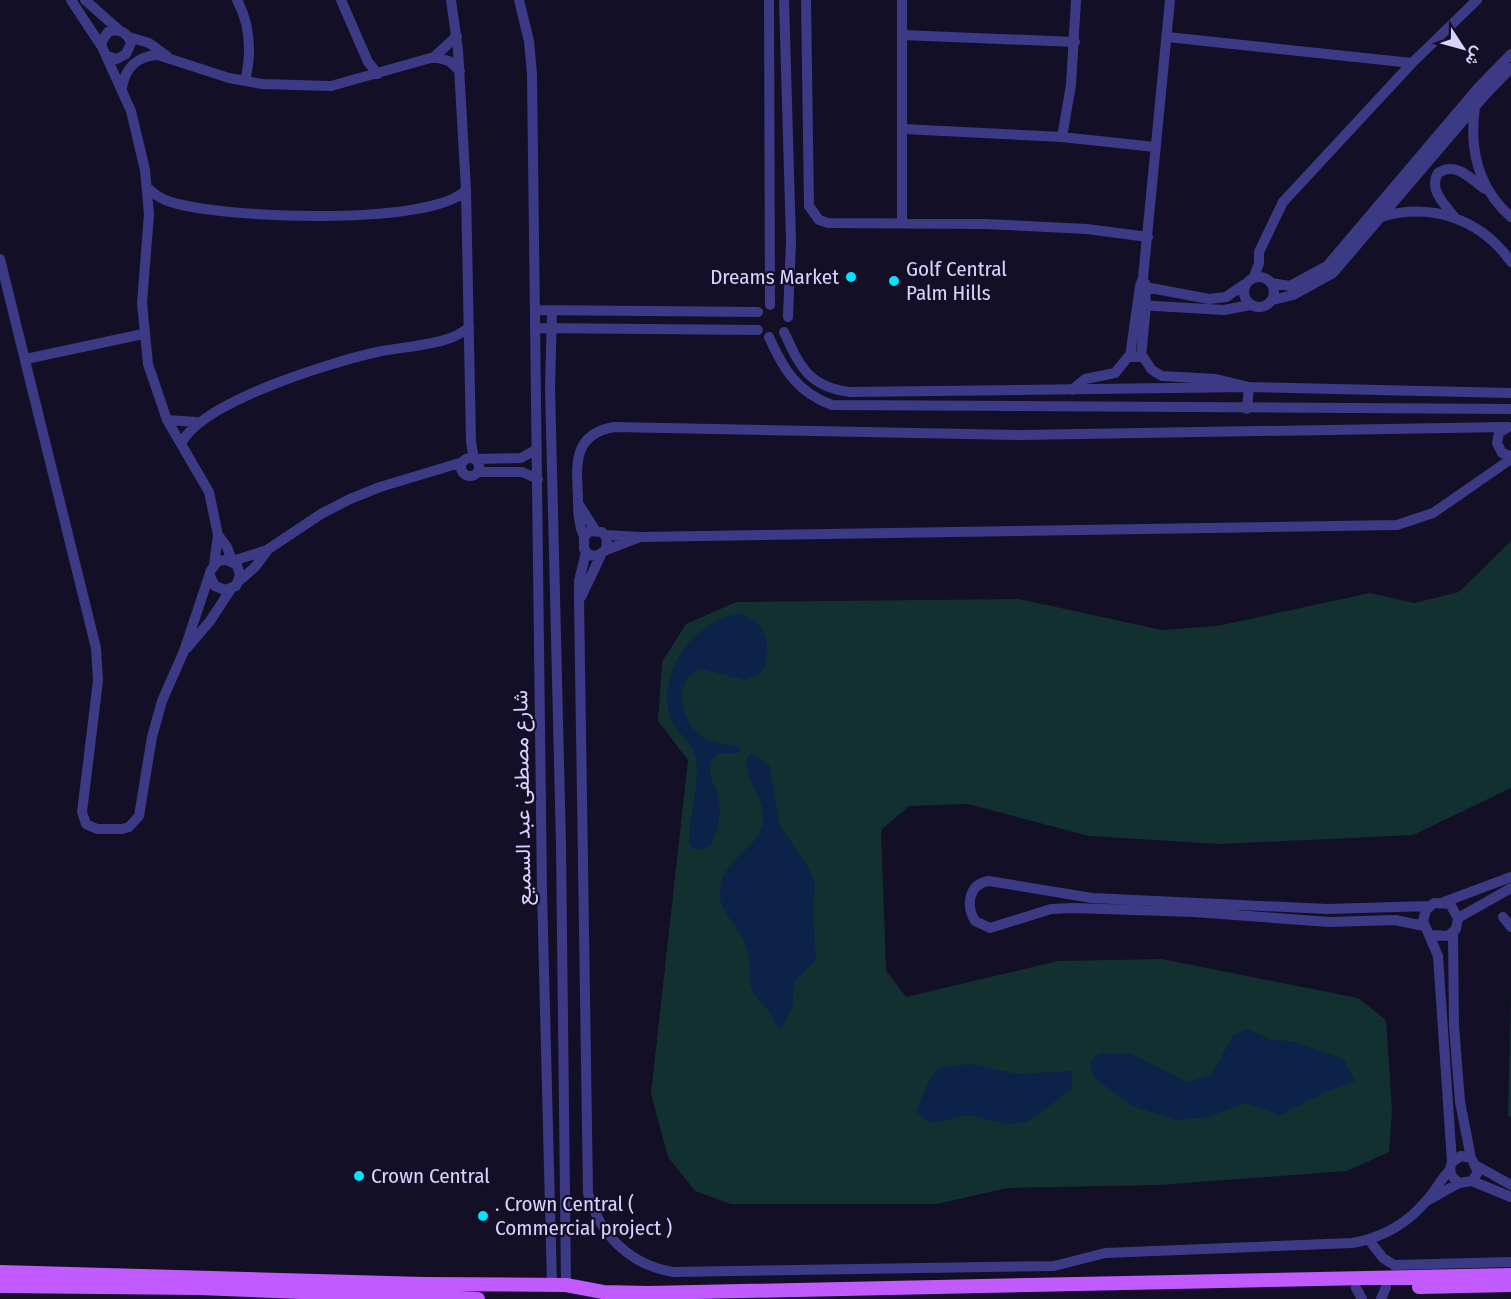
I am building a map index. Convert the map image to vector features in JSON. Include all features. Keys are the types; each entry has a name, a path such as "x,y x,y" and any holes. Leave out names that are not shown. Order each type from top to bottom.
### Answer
{"main road":[{"path":"0,1272 424,1284 559,1285 603,1292 752,1292 1511,1275"},
{"path":"859,1299 1383,1293 1511,1285"},
{"path":"0,1286 199,1288 478,1299"}],"street":[{"path":"71,0 105,51 117,59 149,55 167,56"},
{"path":"85,0 129,37 150,43 167,56 197,69 245,81 295,87 331,86 434,57 457,36"},
{"path":"237,0 247,24 250,44 245,81"},
{"path":"340,0 365,56 378,74"},
{"path":"451,0 460,71 460,125 467,214 471,442 469,460 461,468 464,473"},
{"name":"شارع مصطفى عبد السميع","path":"519,0 529,41 532,74 542,892 559,1285"},
{"path":"769,0 770,305"},
{"path":"784,0 791,213 788,317 784,332 800,365 810,377 836,390 1015,391 1248,387 1511,393"},
{"path":"806,0 809,206 813,214 828,223 1087,229 1148,237"},
{"path":"902,0 902,223"},
{"path":"1062,137 1075,42 1076,0"},
{"path":"1072,390 1085,379 1115,373 1136,357 1170,0"},
{"path":"1250,305 1244,294 1259,252 1283,202 1412,63 1477,0"},
{"path":"0,259 96,648 98,681 82,812 86,824 91,828 122,829 129,827 139,816 152,737 162,701 184,651 212,570 218,535 209,492 197,467 167,420 156,393 143,334 144,271 149,214 147,187 138,132 122,88 112,73 102,41 108,32 119,30"},
{"path":"903,35 1075,42"},
{"path":"122,88 130,59 129,37"},
{"path":"1167,37 1412,63"},
{"path":"1143,284 1209,299 1226,297 1250,281 1264,277 1271,283 1290,286 1327,266 1478,88 1511,54"},
{"path":"350,81 358,72 365,56"},
{"path":"434,57 449,61 460,71"},
{"path":"1142,305 1224,310 1250,305 1259,308 1273,300 1293,295 1333,273 1511,68"},
{"path":"1476,106 1472,127 1474,152 1488,191"},
{"path":"903,129 1062,137 1155,147"},
{"path":"1455,218 1434,186 1438,173 1451,168 1458,170 1488,191 1511,218"},
{"path":"147,187 157,196 170,201 240,213 309,216 365,214 448,202 466,190"},
{"path":"149,214 170,201"},
{"path":"448,202 467,214"},
{"path":"1380,217 1418,211 1455,218 1489,236 1511,262"},
{"path":"770,214 791,213"},
{"path":"1271,283 1273,300"},
{"path":"535,310 758,312 770,305 783,309 788,317"},
{"name":"شارع مصطفى عبد السميع","path":"552,311 550,399 561,845 559,1285"},
{"path":"758,312 756,321 758,330"},
{"path":"181,444 196,422 250,395 311,371 375,353 450,339 469,327"},
{"path":"535,328 758,330 769,337 779,360 801,389 815,399 832,405 1015,408 1511,409"},
{"path":"769,337 784,332"},
{"path":"26,359 143,334"},
{"path":"450,339 469,350"},
{"path":"1136,357 1146,360 1152,370 1162,376 1216,379 1248,387"},
{"path":"1247,409 1248,387"},
{"path":"1015,391 1015,408"},
{"path":"167,420 196,422"},
{"path":"1508,427 1486,427 1476,430 1361,429 1021,435 614,427 592,434 580,450 576,464 579,522 586,552 579,581 579,600 588,1194 599,1224 608,1237 634,1258 655,1268 673,1272 1054,1266 1105,1253 1342,1244 1369,1240 1398,1226 1426,1201 1461,1156 1511,1185"},
{"path":"1497,438 1508,427"},
{"path":"1476,430 1497,438"},
{"path":"584,537 600,533 641,537 830,532 1396,525 1433,513 1494,471 1508,456 1498,448 1497,438"},
{"path":"212,570 222,560 232,561 267,550 303,525 350,499 400,480 443,470 469,460 521,458 537,449"},
{"path":"469,460 479,465 478,472"},
{"path":"443,470 471,476 478,472 522,472 538,479"},
{"path":"578,502 608,542 579,600"},
{"path":"212,570 214,586 225,590 235,585 240,570 232,561 228,547 218,535"},
{"path":"586,552 593,556 641,537"},
{"path":"184,651 210,621 235,585 255,567 267,550"},
{"path":"560,787 581,786"},
{"path":"542,849 553,853 561,845"},
{"path":"1424,926 1395,920 1329,922 1194,907 1092,898 989,881 983,882 972,892 969,904 975,921 990,928 1051,909 1194,907 1327,909 1429,906 1511,876"},
{"path":"542,892 552,887 561,893"},
{"path":"1458,918 1511,888"},
{"path":"1444,902 1454,908 1458,918 1453,933 1454,1102 1448,1132 1452,1178 1459,1183"},
{"path":"1429,906 1423,915 1424,926 1431,935 1438,956 1454,1102 1474,1162 1476,1177 1472,1181"},
{"path":"1503,917 1511,927"},
{"path":"1431,935 1442,938 1453,933"},
{"path":"1426,1201 1459,1183 1472,1181 1511,1197"},
{"path":"1369,1240 1383,1258 1394,1265 1511,1262"}],"green space":[{"path":"1511,541 1511,788 1413,835 1220,844 1089,836 968,804 909,806 881,830 886,970 906,997 1058,961 1162,959 1358,998 1386,1020 1392,1111 1389,1152 1347,1171 1159,1185 1007,1188 937,1204 731,1204 695,1191 668,1157 651,1094 688,760 658,721 662,662 686,624 736,602 1019,599 1162,630 1217,626 1370,593 1414,603 1459,592"},
{"path":"1511,995 1511,1117 1508,1116"}],"water":[{"path":"739,614 757,623 766,638 767,657 759,675 744,680 701,669 692,674 683,691 684,711 694,729 701,736 719,743 738,746 741,750 738,753 719,753 712,759 710,773 718,795 719,821 710,846 698,850 692,847 689,841 697,779 696,759 691,747 672,722 667,699 669,682 683,650 694,637 723,618"},
{"path":"752,753 770,766 780,826 807,865 815,883 813,915 816,960 795,981 792,1008 781,1029 753,993 746,945 720,899 722,879 726,871 752,843 761,829 763,820 761,804 747,767 746,759"},
{"path":"1247,1029 1269,1039 1294,1042 1344,1059 1355,1081 1328,1091 1280,1115 1245,1103 1207,1117 1177,1120 1135,1107 1094,1078 1090,1062 1099,1053 1129,1053 1187,1082 1211,1075 1233,1036"},
{"path":"972,1064 1017,1074 1072,1071 1072,1089 1028,1121 1007,1124 969,1115 931,1123 916,1112 926,1086 939,1067"}],"place":[{"name":"Dreams Market","path":"851,277"},
{"name":"Golf Central Palm Hills","path":"894,281"},
{"name":"Crown Central","path":"359,1176"},
{"name":". Crown Central ( Commercial project )","path":"483,1216"}]}
